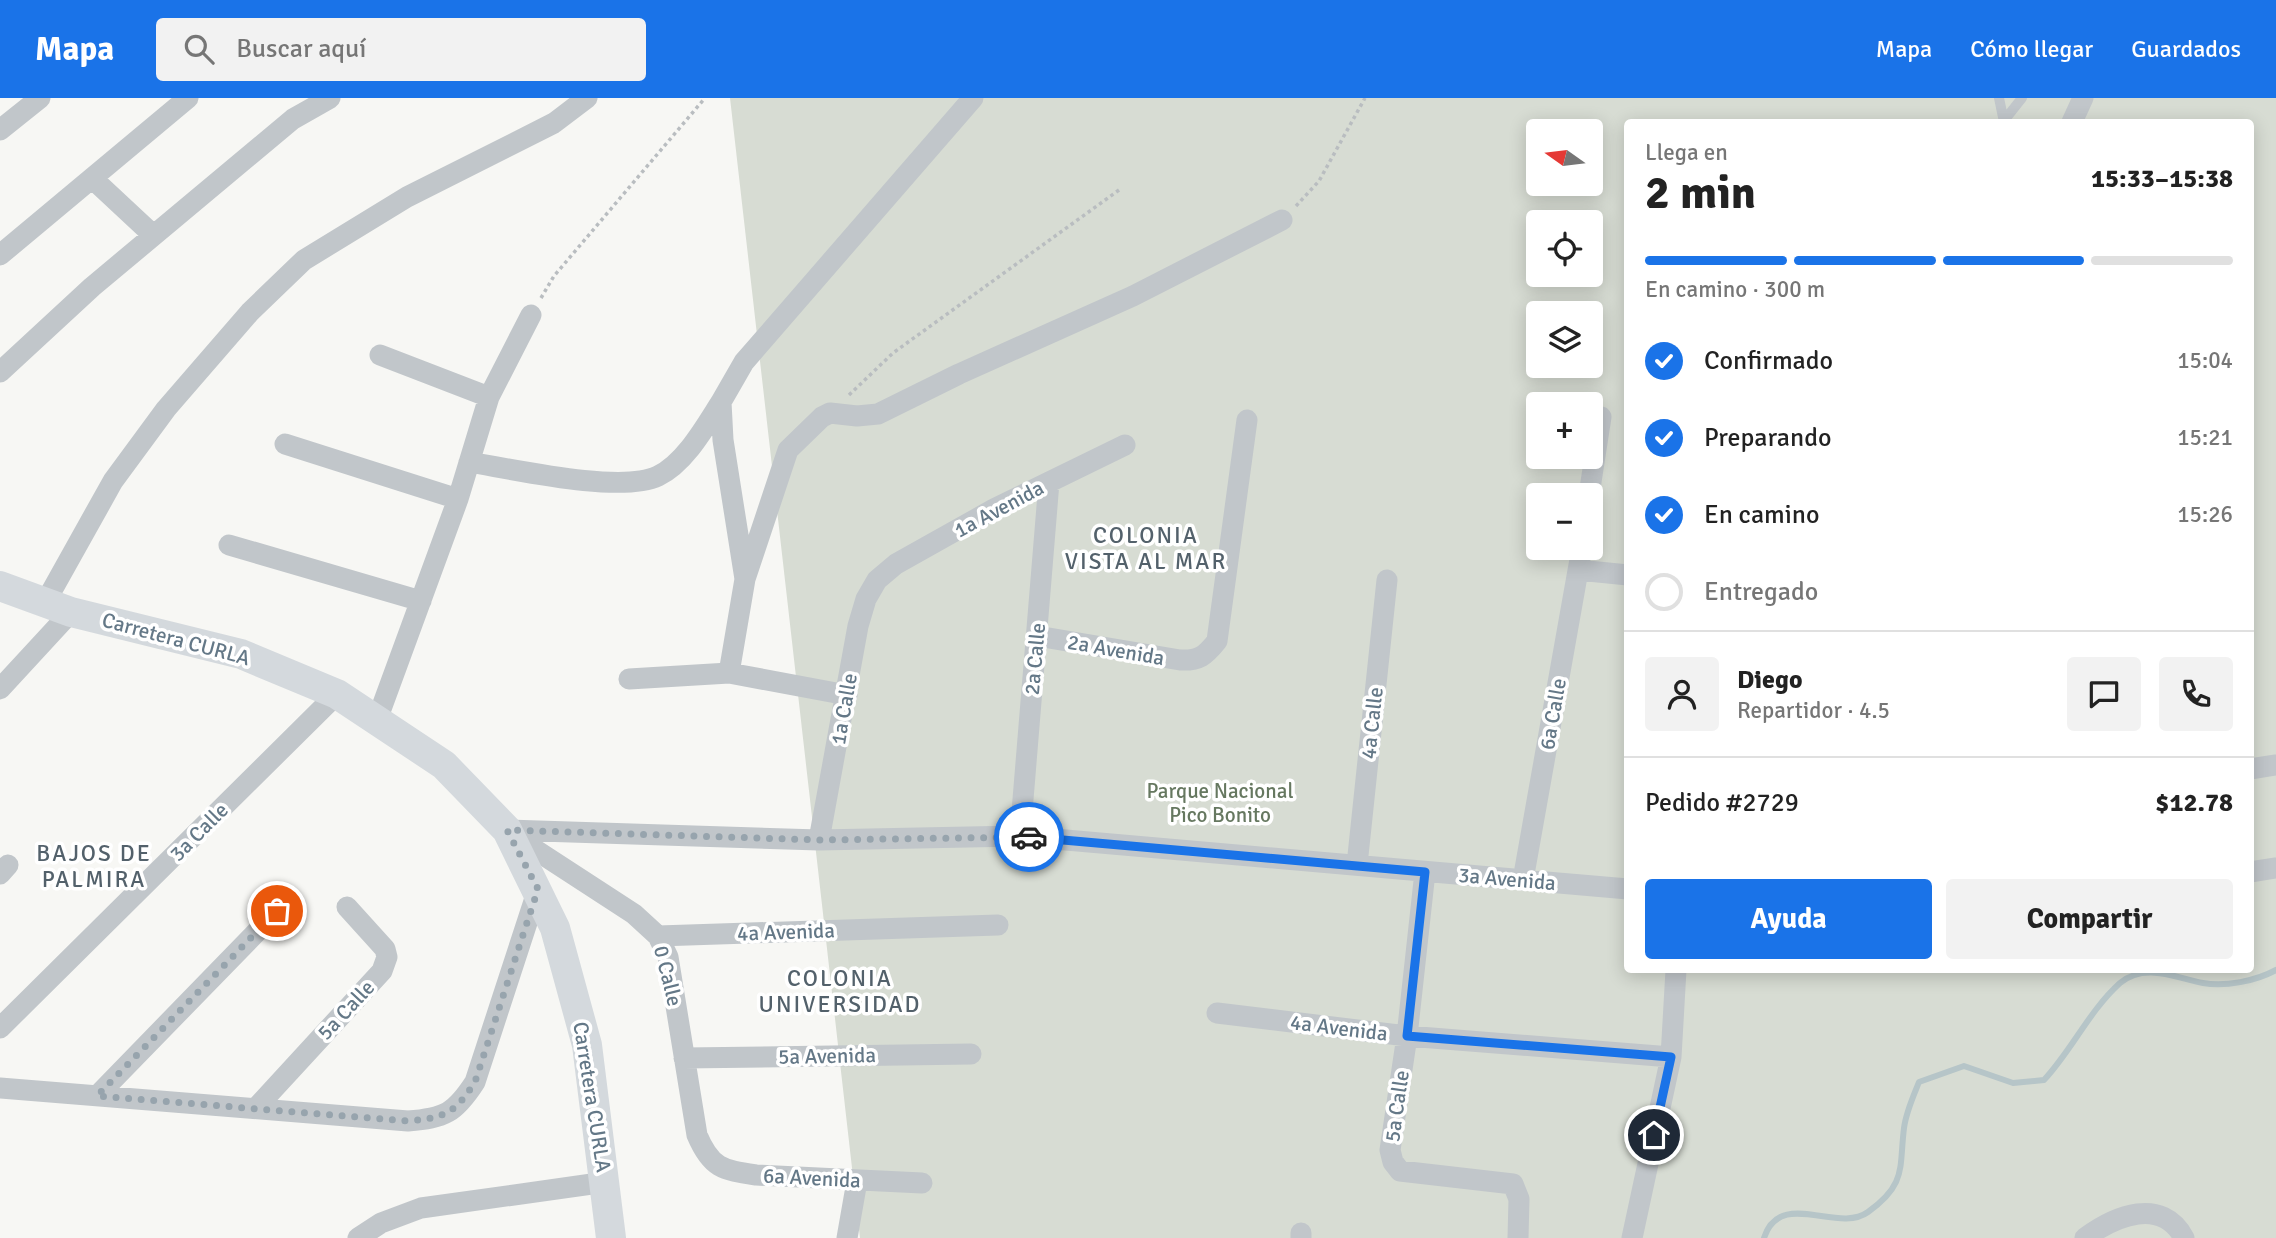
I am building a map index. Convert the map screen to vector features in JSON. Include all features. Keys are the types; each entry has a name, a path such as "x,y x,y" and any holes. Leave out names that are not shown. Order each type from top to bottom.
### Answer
{"main road":[{"name":"Carretera CURLA","path":"0,586 58,607 242,654 337,694 444,765 507,830 555,928 587,1045 611,1238"}],"street":[{"path":"0,130 40,98"},
{"path":"0,255 94,180 188,98"},
{"path":"0,372 92,287 293,119 330,98"},
{"path":"0,689 58,607 113,481 166,410 250,312 304,260 407,197 554,123 587,98"},
{"path":"470,462 631,484 658,476 699,436 744,362 973,98"},
{"path":"2072,119 2083,98"},
{"path":"94,180 153,236"},
{"path":"729,673 746,579 788,450 822,417 830,413 857,416 878,414 959,374 1133,296 1282,220"},
{"path":"377,720 458,499 489,397 531,315"},
{"path":"380,355 489,397"},
{"path":"720,402 723,440 746,579"},
{"name":"2a Avenida","path":"1037,636 1195,661 1206,656 1217,641 1247,420"},
{"path":"285,444 458,499"},
{"name":"1a Avenida","path":"877,580 896,564 994,509 1125,445"},
{"name":"2a Calle","path":"1020,836 1049,482"},
{"path":"229,545 421,601"},
{"name":"6a Calle","path":"1523,880 1580,560"},
{"path":"1578,570 1624,575"},
{"name":"1a Calle","path":"819,840 858,626 866,599 877,580"},
{"name":"4a Calle","path":"1357,865 1387,580"},
{"path":"629,679 729,673 847,695"},
{"name":"3a Calle","path":"0,1028 337,694"},
{"path":"2254,768 2276,765"},
{"name":"3a Avenida","path":"507,830 819,840 1020,836 1624,889"},
{"name":"0 Calle","path":"507,830 634,914 658,936 668,957 697,1135 706,1156"},
{"path":"2254,871 2276,867"},
{"name":"5a Calle","path":"1425,872 1407,1036 1390,1150 1393,1162 1400,1171 1513,1184 1518,1199 1518,1238"},
{"path":"0,1088 408,1121 437,1119 460,1105 475,1082 538,889"},
{"name":"5a Calle","path":"256,1108 382,971 387,957 385,949 347,907"},
{"path":"97,1096 277,911"},
{"name":"4a Avenida","path":"658,936 998,925"},
{"path":"1632,1238 1671,1057 1676,973"},
{"name":"4a Avenida","path":"1217,1013 1407,1036 1671,1057"},
{"name":"5a Avenida","path":"684,1058 971,1054"},
{"name":"6a Avenida","path":"706,1156 732,1172 922,1183"},
{"path":"848,1238 857,1181"},
{"path":"358,1238 381,1223 421,1208 606,1182"},
{"path":"2085,1238 2101,1226 2136,1214 2159,1213 2176,1224 2183,1238"}],"lane":[{"path":"1999,98 2002,119"},
{"path":"2005,119 2022,98"}],"path":[{"path":"531,315 554,276 705,98"},
{"path":"1282,220 1319,181 1366,98"},
{"path":"830,413 893,353 1119,190"}],"green space":[{"name":"Parque Nacional Pico Bonito","path":"730,98 2276,98 2276,1238 860,1238"}],"waterway":[{"path":"2161,973 2203,983 2230,984 2276,970"},
{"path":"1764,1238 1772,1223 1783,1216 1811,1214 1841,1218 1856,1217 1868,1212 1889,1193 1899,1174 1905,1122 1919,1082 1964,1066 2013,1083 2044,1080 2109,994 2120,983 2140,973"}],"way so far":[{"path":"277,911 97,1096 408,1121 437,1119 460,1105 475,1082 538,889 507,830 819,840 1029,837"}],"district":[{"name":"COLONIA VISTA AL MAR","path":"1146,548"},
{"name":"BAJOS DE PALMIRA","path":"94,866"},
{"name":"COLONIA UNIVERSIDAD","path":"840,991"}],"route":[{"path":"1029,837 1425,872 1407,1036 1671,1057 1654,1135"}]}
